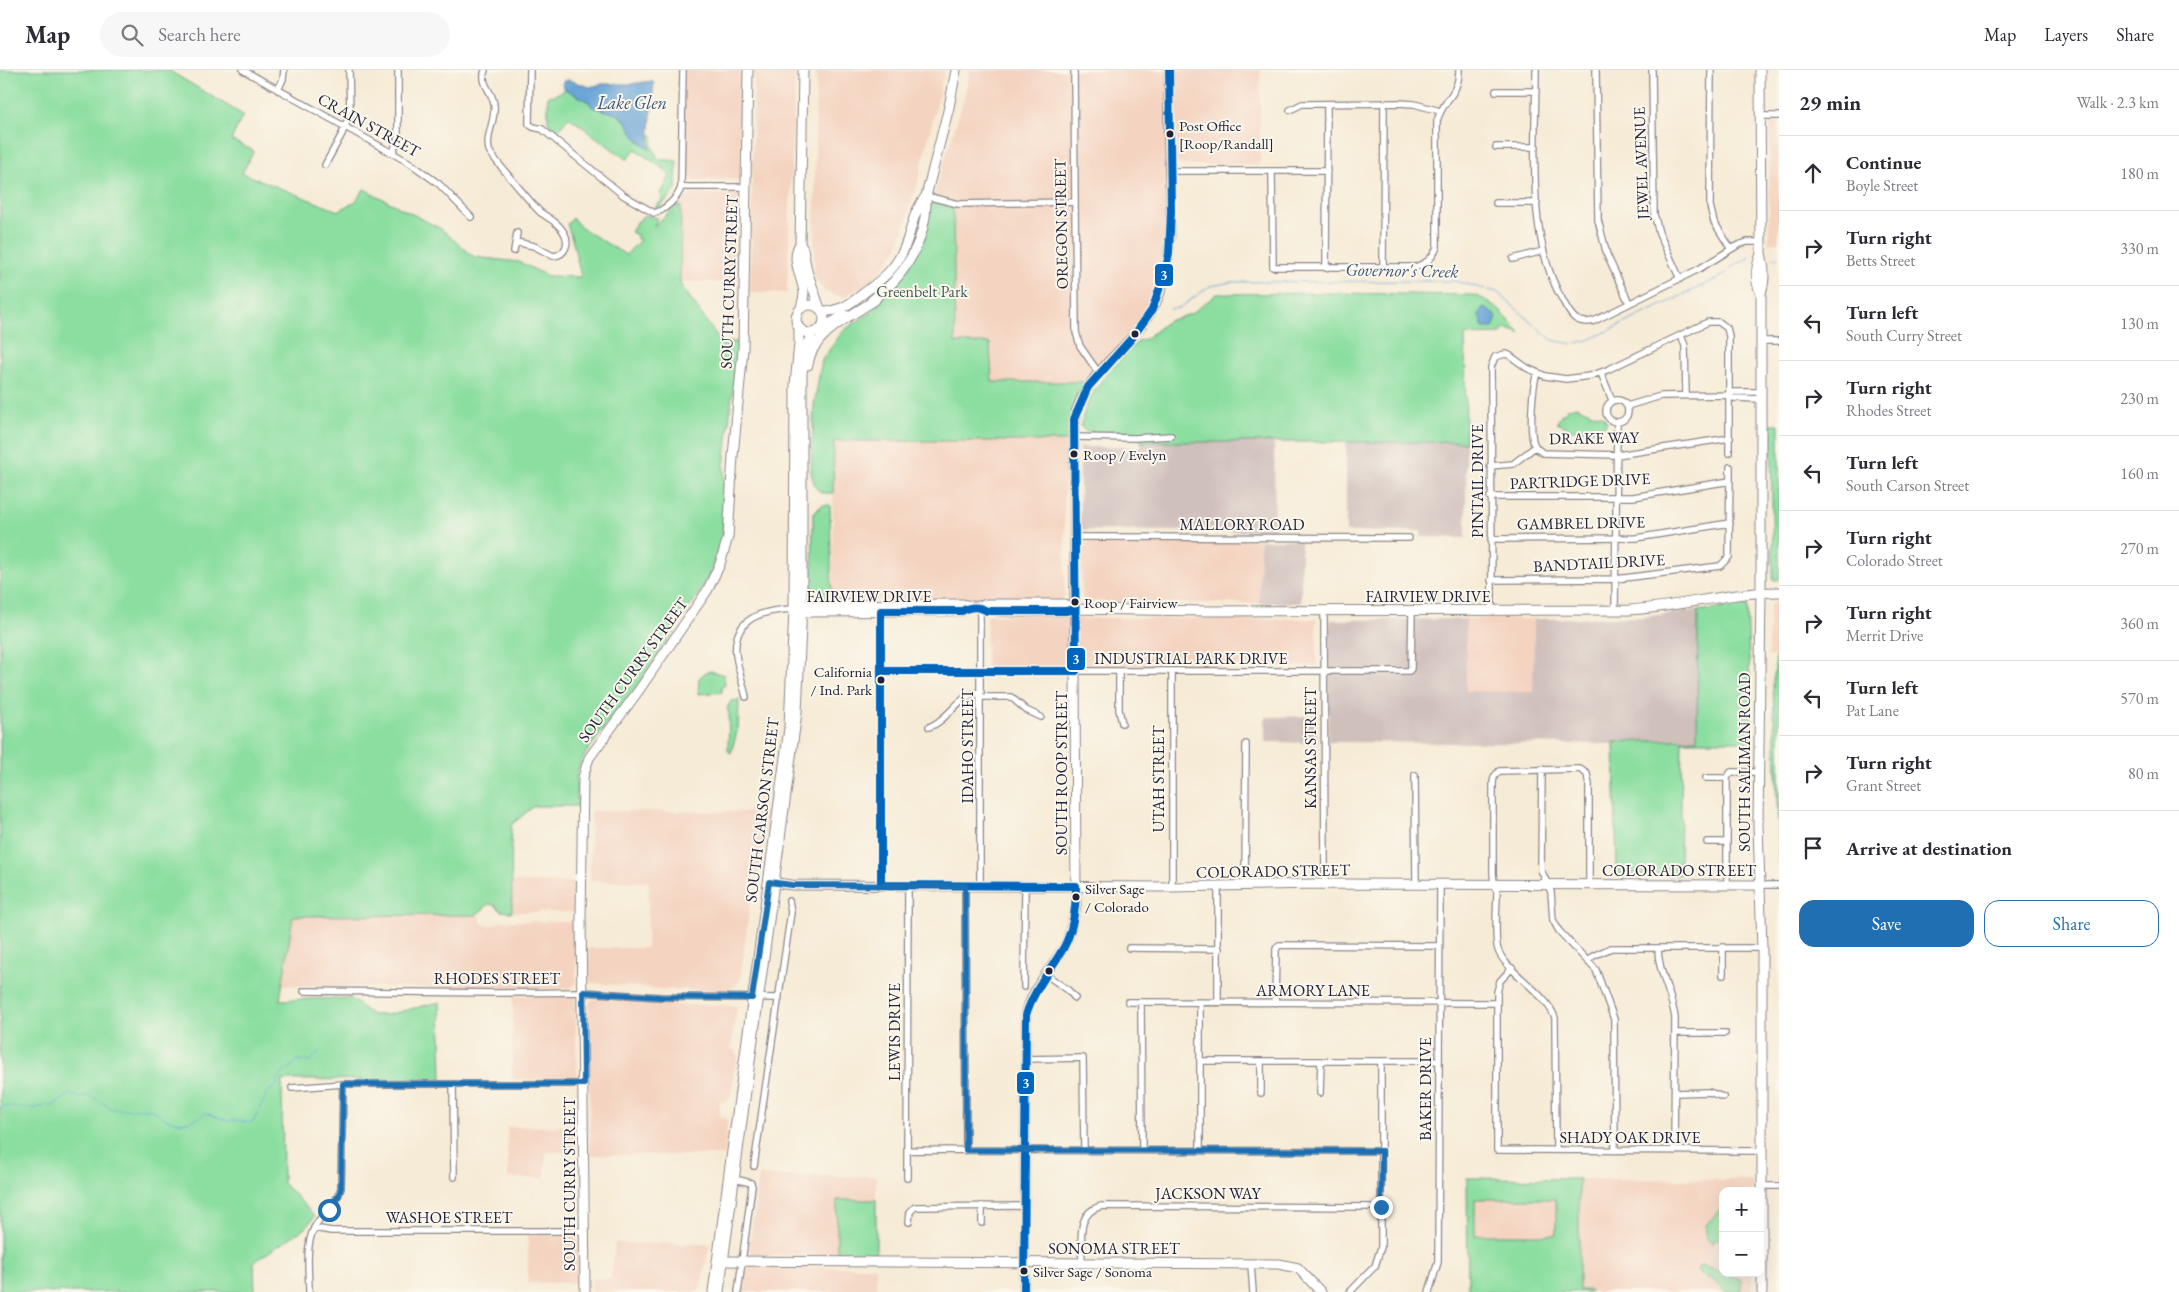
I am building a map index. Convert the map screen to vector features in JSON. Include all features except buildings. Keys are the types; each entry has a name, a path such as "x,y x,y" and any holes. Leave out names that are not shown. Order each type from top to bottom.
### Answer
{"street":[{"name":"CRAIN STREET","path":"243,70 393,153 439,184 471,217"},
{"path":"278,90 283,79 284,70"},
{"path":"325,165 350,114 349,70"},
{"path":"393,153 398,137 398,70"},
{"path":"485,70 483,76 485,86 492,97 494,106 488,142 489,152 512,178 526,198 563,230 567,242 563,253 554,256 534,246 516,242"},
{"path":"530,70 529,124 533,127 542,128 623,195 651,213 657,213 664,209 680,192 682,187 683,70"},
{"name":"SOUTH CURRY STREET","path":"585,1292 581,917 585,765 707,591 720,564 728,537 732,464 743,349 748,70"},
{"path":"803,70 800,244 825,320 822,328"},
{"path":"800,244 796,249 796,256 803,290 801,308 796,318 799,328 805,332 812,334 877,296 891,285 908,264 918,242 927,210 926,196 949,107 956,70"},
{"name":"OREGON STREET","path":"1074,70 1076,332 1080,346 1098,372"},
{"name":"SOUTH ROOP STREET","path":"1025,1059 1026,1013 1030,1000 1064,946 1070,933 1076,905 1074,419 1081,398 1098,372 1139,329 1152,310 1162,287 1169,248 1169,70"},
{"path":"1272,171 1273,268 1415,267 1426,263 1433,256 1437,247 1437,121 1440,111 1458,85 1459,70"},
{"path":"1536,70 1539,234 1553,283 1573,318 1586,323 1680,279 1745,242 1761,242"},
{"path":"1596,70 1598,220 1607,255 1629,303"},
{"name":"JEWEL AVENUE","path":"1652,70 1654,214 1658,233 1680,279"},
{"path":"1712,70 1710,206 1714,222 1731,249"},
{"name":"SOUTH SALIMAN ROAD","path":"1760,70 1761,254 1764,267 1764,283 1761,293 1761,592 1758,772 1762,948 1762,1292"},
{"path":"1496,91 1536,91"},
{"path":"1290,110 1302,104 1414,104 1440,111"},
{"path":"1326,268 1327,104"},
{"path":"1383,268 1384,104"},
{"path":"1760,116 1779,116"},
{"path":"1496,147 1536,147"},
{"path":"1170,171 1327,171"},
{"path":"682,187 746,187"},
{"path":"926,196 958,204 1074,202"},
{"path":"801,308 812,305 821,310 833,312 844,308 888,274 904,247 917,206 926,196"},
{"path":"1496,203 1537,203"},
{"path":"514,251 517,233"},
{"path":"1513,259 1543,251"},
{"path":"796,256 801,259 804,274 811,282"},
{"path":"802,420 809,360 815,343 877,296"},
{"path":"1537,373 1566,379 1584,377 1601,372 1708,322 1722,323 1727,328 1729,336 1729,454"},
{"name":"SOUTH CARSON STREET","path":"713,1292 720,1261 732,1178 772,883 789,728 799,608 795,385 799,328"},
{"name":"SOUTH CARSON STREET","path":"798,498 803,362 806,345 812,334"},
{"path":"1681,335 1685,346 1686,395"},
{"path":"1761,341 1779,341"},
{"name":"PINTAIL DRIVE","path":"1492,611 1490,497 1491,367 1493,360 1499,355 1509,355 1537,373"},
{"path":"1601,372 1612,400"},
{"name":"DRAKE WAY","path":"1537,373 1533,389 1533,442 1543,453 1617,455 1730,438"},
{"path":"1627,406 1662,396 1728,395 1732,398 1743,395 1761,395"},
{"path":"1619,399 1627,406 1627,417 1617,422 1610,420 1606,413 1607,405 1612,400 1619,399"},
{"path":"1616,610 1617,422"},
{"path":"1073,437 1134,438 1171,436"},
{"path":"1490,466 1513,464 1536,447"},
{"name":"BANDTAIL DRIVE","path":"1491,580 1616,579 1720,566 1729,557 1730,467"},
{"name":"PARTRIDGE DRIVE","path":"1490,497 1633,497 1730,481"},
{"name":"GAMBREL DRIVE","path":"1491,539 1636,538 1730,523"},
{"name":"MALLORY ROAD","path":"1074,537 1409,538"},
{"name":"FAIRVIEW DRIVE","path":"799,608 962,604 969,607 980,607 987,611 1066,611 1075,609 1324,611 1616,610 1659,608 1761,592 1779,592"},
{"name":"FAIRVIEW DRIVE","path":"799,608 962,611 969,607"},
{"name":"IDAHO STREET","path":"980,607 980,886"},
{"path":"746,697 736,654 737,640 740,632 749,620 762,613 775,609 799,608"},
{"path":"881,885 882,611"},
{"name":"KANSAS STREET","path":"1324,611 1325,884"},
{"name":"INDUSTRIAL PARK DRIVE","path":"882,671 1410,670 1413,653 1412,611"},
{"path":"1119,671 1119,710 1122,723"},
{"name":"UTAH STREET","path":"1172,671 1172,887"},
{"path":"929,728 942,720 970,694 1011,697 1026,710 1041,717"},
{"path":"1245,887 1246,744"},
{"path":"1556,1150 1556,1018 1548,1004 1512,968 1498,950 1497,892 1494,884 1493,783 1496,774 1504,769 1580,769 1587,774 1589,785 1589,884"},
{"path":"1542,769 1541,870 1551,892 1554,926 1598,974 1616,1025 1616,1151"},
{"path":"1727,885 1727,778 1732,772 1758,772"},
{"path":"1415,775 1416,884"},
{"path":"1706,778 1727,778"},
{"path":"1707,842 1727,842"},
{"name":"COLORADO STREET","path":"772,883 908,886 1172,887 1325,884 1779,885"},
{"name":"BAKER DRIVE","path":"1429,1292 1438,1262 1440,884"},
{"name":"LEWIS DRIVE","path":"907,1178 908,886"},
{"path":"965,886 966,1150"},
{"path":"1024,987 1025,886"},
{"path":"1218,887 1218,1002"},
{"path":"754,1166 791,912 789,901"},
{"path":"1275,1004 1276,949 1280,945 1440,946"},
{"path":"1723,947 1723,975"},
{"path":"1129,948 1218,948"},
{"path":"1588,961 1593,956 1611,948 1762,948"},
{"path":"1658,948 1659,966 1674,1009 1674,1151"},
{"path":"1497,1004 1498,984 1512,968"},
{"path":"1045,974 1068,990 1075,998"},
{"name":"RHODES STREET","path":"304,990 498,993 583,992 660,997 779,998"},
{"name":"ARMORY LANE","path":"1128,1002 1497,1004"},
{"path":"1141,1002 1142,1150"},
{"path":"1200,1002 1200,1151"},
{"name":"SHADY OAK DRIVE","path":"1497,1004 1497,1150 1762,1151"},
{"path":"1675,1033 1725,1033"},
{"path":"1024,1292 1025,1059 1082,1058 1084,1150"},
{"path":"1200,1061 1439,1061"},
{"path":"1261,1061 1261,1093"},
{"path":"1320,1061 1320,1094"},
{"path":"1350,1292 1375,1266 1379,1258 1381,1246 1382,1061"},
{"path":"292,1088 343,1084 584,1084"},
{"path":"309,1292 309,1245 314,1228 334,1204 341,1188 343,1084"},
{"path":"453,1084 454,1177"},
{"path":"1675,1092 1709,1092 1723,1096"},
{"path":"907,1150 1382,1151"},
{"path":"732,1178 752,1186 738,1292"},
{"path":"1762,1186 1779,1186"},
{"path":"982,1206 982,1223"},
{"path":"909,1222 910,1212 915,1207 1024,1206"},
{"name":"JACKSON WAY","path":"1082,1263 1082,1223 1084,1216 1102,1206 1381,1207"},
{"name":"WASHOE STREET","path":"314,1228 331,1231 584,1231"},
{"name":"SOUTH CARSON STREET","path":"720,1261 720,1292"},
{"name":"SONOMA STREET","path":"720,1261 1289,1264 1298,1268 1321,1292"},
{"path":"1251,1264 1253,1292"}],"shaded area":[{"path":"684,70 741,70 740,180 695,180 684,172"},
{"path":"754,70 795,70 787,293 750,292"},
{"path":"816,70 945,70 916,189 898,247 878,275 864,286 844,296 824,291 816,280 814,271"},
{"path":"970,70 1170,70 1169,246 1154,307 1090,382 991,382 955,343 953,203 933,198 963,102"},
{"path":"1176,70 1260,70 1260,164 1182,165 1177,162"},
{"path":"1773,121 1779,121 1779,243 1769,243 1770,124"},
{"path":"693,194 740,194 737,282 680,282 681,206 683,198"},
{"path":"833,441 1064,441 1065,595 1063,598 1059,600 833,600"},
{"path":"1141,442 1274,442 1275,532 1082,530 1080,526 1080,447 1141,447"},
{"path":"1346,442 1466,442 1466,538 1421,537 1421,531 1346,532"},
{"path":"1260,540 1259,603 1086,601 1082,598 1081,546 1085,542"},
{"path":"1260,540 1301,540 1301,603 1259,603"},
{"path":"1775,601 1779,601 1779,656 1768,656 1770,606"},
{"path":"1698,610 1697,739 1614,744 1328,742 1329,629 1331,620 1466,619 1466,691 1533,692 1534,619 1643,617"},
{"path":"987,615 1066,615 1069,619 1316,619 1317,663 1315,666 986,667"},
{"path":"1466,619 1534,619 1533,692 1466,692"},
{"path":"1317,716 1317,743 1265,742 1265,717"},
{"path":"591,811 768,812 759,873 751,877 752,887 740,981 736,986 723,991 663,989 591,983 589,979 589,948 647,948 649,882 590,881"},
{"path":"512,882 574,882 574,912 512,912"},
{"path":"293,915 479,915 481,922 492,926 501,921 575,922 576,983 571,988 504,989 282,985"},
{"path":"513,996 571,996 575,998 577,1076 572,1080 512,1079"},
{"path":"593,998 648,1003 737,1006 731,1049 735,1050 738,1057 734,1070 731,1096 728,1101 720,1102 719,1116 726,1119 727,1124 725,1155 590,1155 589,1004"},
{"path":"576,1126 576,1152 546,1152 545,1178 508,1178 507,1127"},
{"path":"759,1176 876,1176 876,1200 837,1200 837,1255 752,1255 749,1248"},
{"path":"1467,1178 1752,1180 1752,1187 1719,1187 1719,1277 1752,1277 1752,1292 1468,1292"},
{"path":"528,1234 575,1235 578,1237 578,1283 528,1283"},
{"path":"615,1243 710,1244 699,1292 592,1292 591,1279 611,1278"},
{"path":"751,1266 876,1267 876,1292 743,1292 747,1269"}],"green space":[{"path":"0,70 168,70 243,115 231,140 254,151 242,173 338,211 355,202 364,189 441,229 474,257 519,262 548,276 581,277 567,224 573,218 580,227 626,255 640,240 636,238 638,236 631,232 638,221 645,215 658,218 654,226 675,207 681,206 680,284 721,342 738,342 724,467 723,539 706,582 650,668 590,747 579,765 576,781 577,806 534,806 511,825 512,912 501,911 495,905 489,904 476,915 293,916 280,1000 350,998 372,1015 386,1015 440,1002 442,1079 282,1080 283,1183 315,1216 305,1228 254,1262 255,1292 0,1292"},
{"path":"566,89 589,102 593,107 617,114 626,121 635,137 650,150 648,144 651,135 653,135 652,145 658,159 677,161 676,190 659,208 655,208 662,200 661,193 670,176 665,170 635,149 627,160 569,117 558,131 548,124 548,96 555,95"},
{"name":"Greenbelt Park","path":"933,198 953,203 955,343 990,343 992,382 1090,382 1085,389 1073,441 834,441 833,493 822,493 815,487 811,472 814,405 822,360 843,331 871,312 908,264"},
{"path":"1217,294 1473,295 1488,302 1505,316 1520,334 1505,328 1501,334 1465,335 1466,442 1141,442 1140,432 1087,432 1081,427 1088,402 1102,380 1138,341 1145,339 1168,321 1191,314"},
{"path":"1576,406 1602,415 1607,422 1602,430 1570,430 1557,423 1562,413"},
{"path":"1771,424 1779,424 1779,580 1773,580"},
{"path":"822,505 830,505 832,601 812,595 813,514"},
{"path":"1747,605 1752,741 1682,741 1680,875 1617,875 1614,742 1697,739 1698,611"},
{"path":"1776,656 1779,656 1779,861 1773,685"},
{"path":"711,671 724,675 725,685 722,686 722,692 698,694 699,678 706,672"},
{"path":"739,700 738,728 731,753 728,751 729,714 727,708 731,701"},
{"path":"1467,1178 1579,1179 1579,1290 1590,1290 1590,1292 1468,1292","holes":["1475,1199 1556,1199 1556,1235 1475,1235"]},
{"path":"837,1200 876,1200 876,1255 837,1255"},
{"path":"1719,1210 1719,1240 1713,1240 1712,1244 1706,1238 1706,1225"},
{"path":"1703,1265 1719,1271 1719,1277 1733,1277 1741,1280 1741,1292 1725,1292 1710,1277 1706,1279 1697,1270 1699,1266"}],"water":[{"name":"Lake Glen","path":"569,80 590,87 601,84 630,84 652,81 654,83 650,150 635,137 626,121 617,114 592,107 589,102 565,89 562,84 564,81"},
{"path":"1482,308 1487,309 1497,317 1493,328 1483,328 1479,314"}],"waterway":[{"name":"Governor's Creek","path":"1170,309 1179,308 1210,286 1233,282 1454,281 1497,292 1552,340 1572,344 1589,340 1723,276 1733,266 1750,257"},
{"name":"Governor's Creek","path":"1773,258 1779,258"},
{"path":"0,1110 3,1106 19,1108 53,1106 70,1094 79,1098 84,1096 96,1098 114,1109 150,1110 174,1122 197,1119 205,1113 228,1121 238,1120 249,1123 254,1121 267,1093 277,1085 279,1076 298,1060 311,1061 320,1051"}],"transit line":[{"name":"3","path":"882,671 1076,671 1074,419 1088,387 1132,338 1152,310 1165,273 1169,253 1171,211 1169,70"},
{"name":"3","path":"881,885 881,611 962,611 974,607 987,611 1066,611 1075,609"},
{"name":"3","path":"881,885 1076,886"},
{"name":"3","path":"1024,1292 1026,1015 1038,988 1067,940 1074,917 1076,886"}],"place":[{"name":"Post Office [Roop/Randall]","path":"1170,134"},
{"name":"Roop / Evelyn","path":"1074,454"},
{"name":"Roop / Fairview","path":"1075,602"},
{"name":"California / Ind. Park","path":"881,680"},
{"name":"Silver Sage / Colorado","path":"1076,897"},
{"name":"Silver Sage / Sonoma","path":"1024,1271"}],"route":[{"path":"329,1210 339,1195 341,1188 343,1084 584,1084 583,992 660,997 752,998 769,882 787,885 965,886 966,1150 1382,1151 1381,1207"}]}
